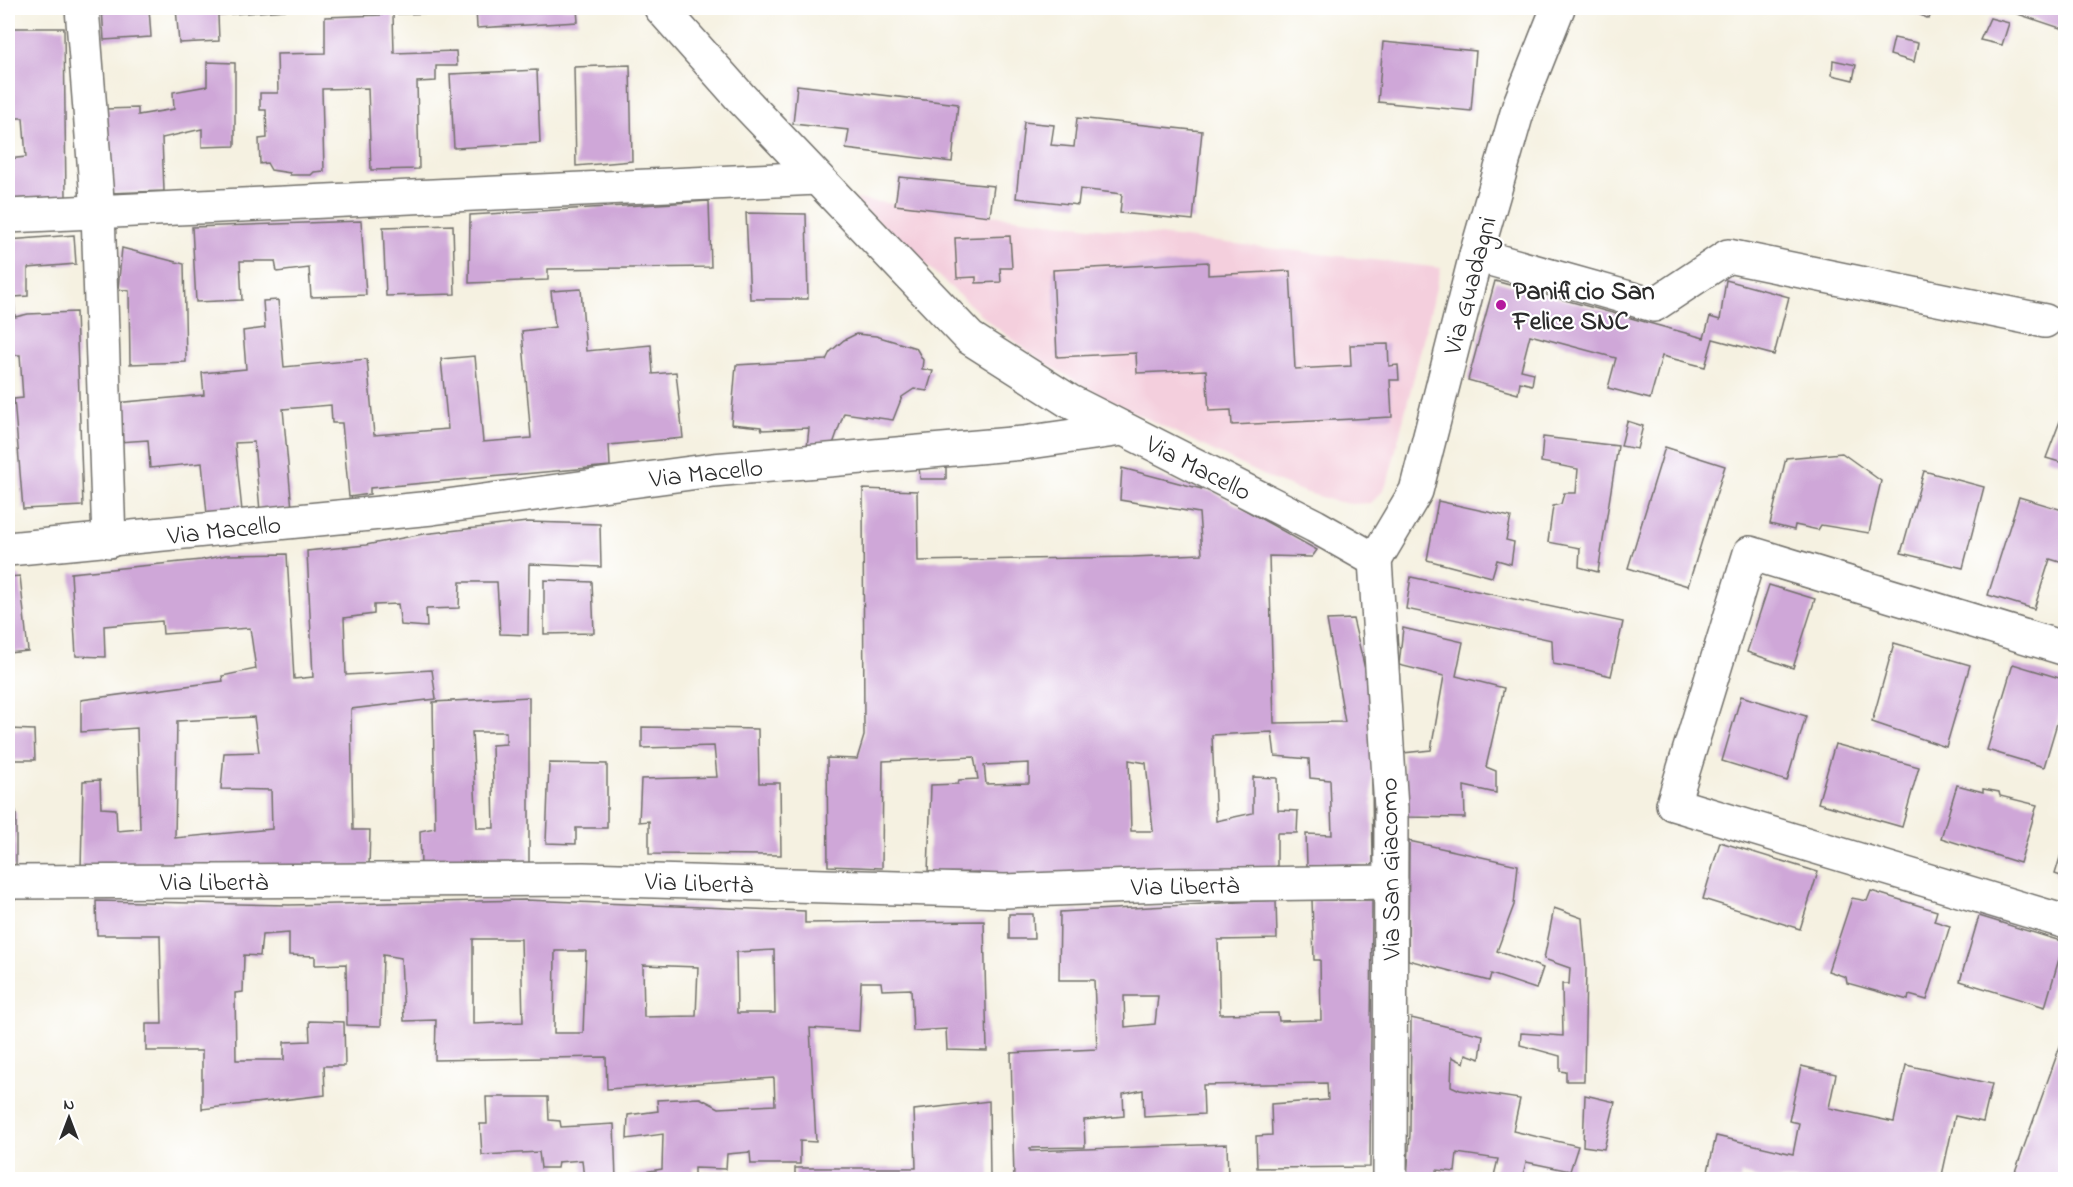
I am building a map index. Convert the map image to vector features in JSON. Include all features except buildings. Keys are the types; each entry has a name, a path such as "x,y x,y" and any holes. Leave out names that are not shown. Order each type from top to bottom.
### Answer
{"street":[{"path":"82,8 98,212 109,541"},
{"path":"661,8 741,98 970,338 1069,400 1122,429"},
{"name":"Via Guadagni","path":"1375,560 1416,491 1476,255 1519,106 1558,8"},
{"path":"8,216 817,178"},
{"path":"1476,255 1654,305 1728,256 2045,321"},
{"name":"Via Macello","path":"8,549 432,508 713,470 1023,443 1122,429 1315,526 1375,560"},
{"path":"2066,649 1750,553 1673,804 2066,922"},
{"name":"Via San Giacomo","path":"1375,560 1391,808 1390,1179"},
{"name":"Via Libertà","path":"8,882 584,879 1005,891 1162,885 1391,882"}],"shaded area":[{"path":"853,199 1441,268 1388,481 1371,503 1352,504 1334,501 1273,480 1105,398 1043,362 989,322"}],"place":[{"name":"Panificio San Felice SNC","path":"1501,305"}]}
